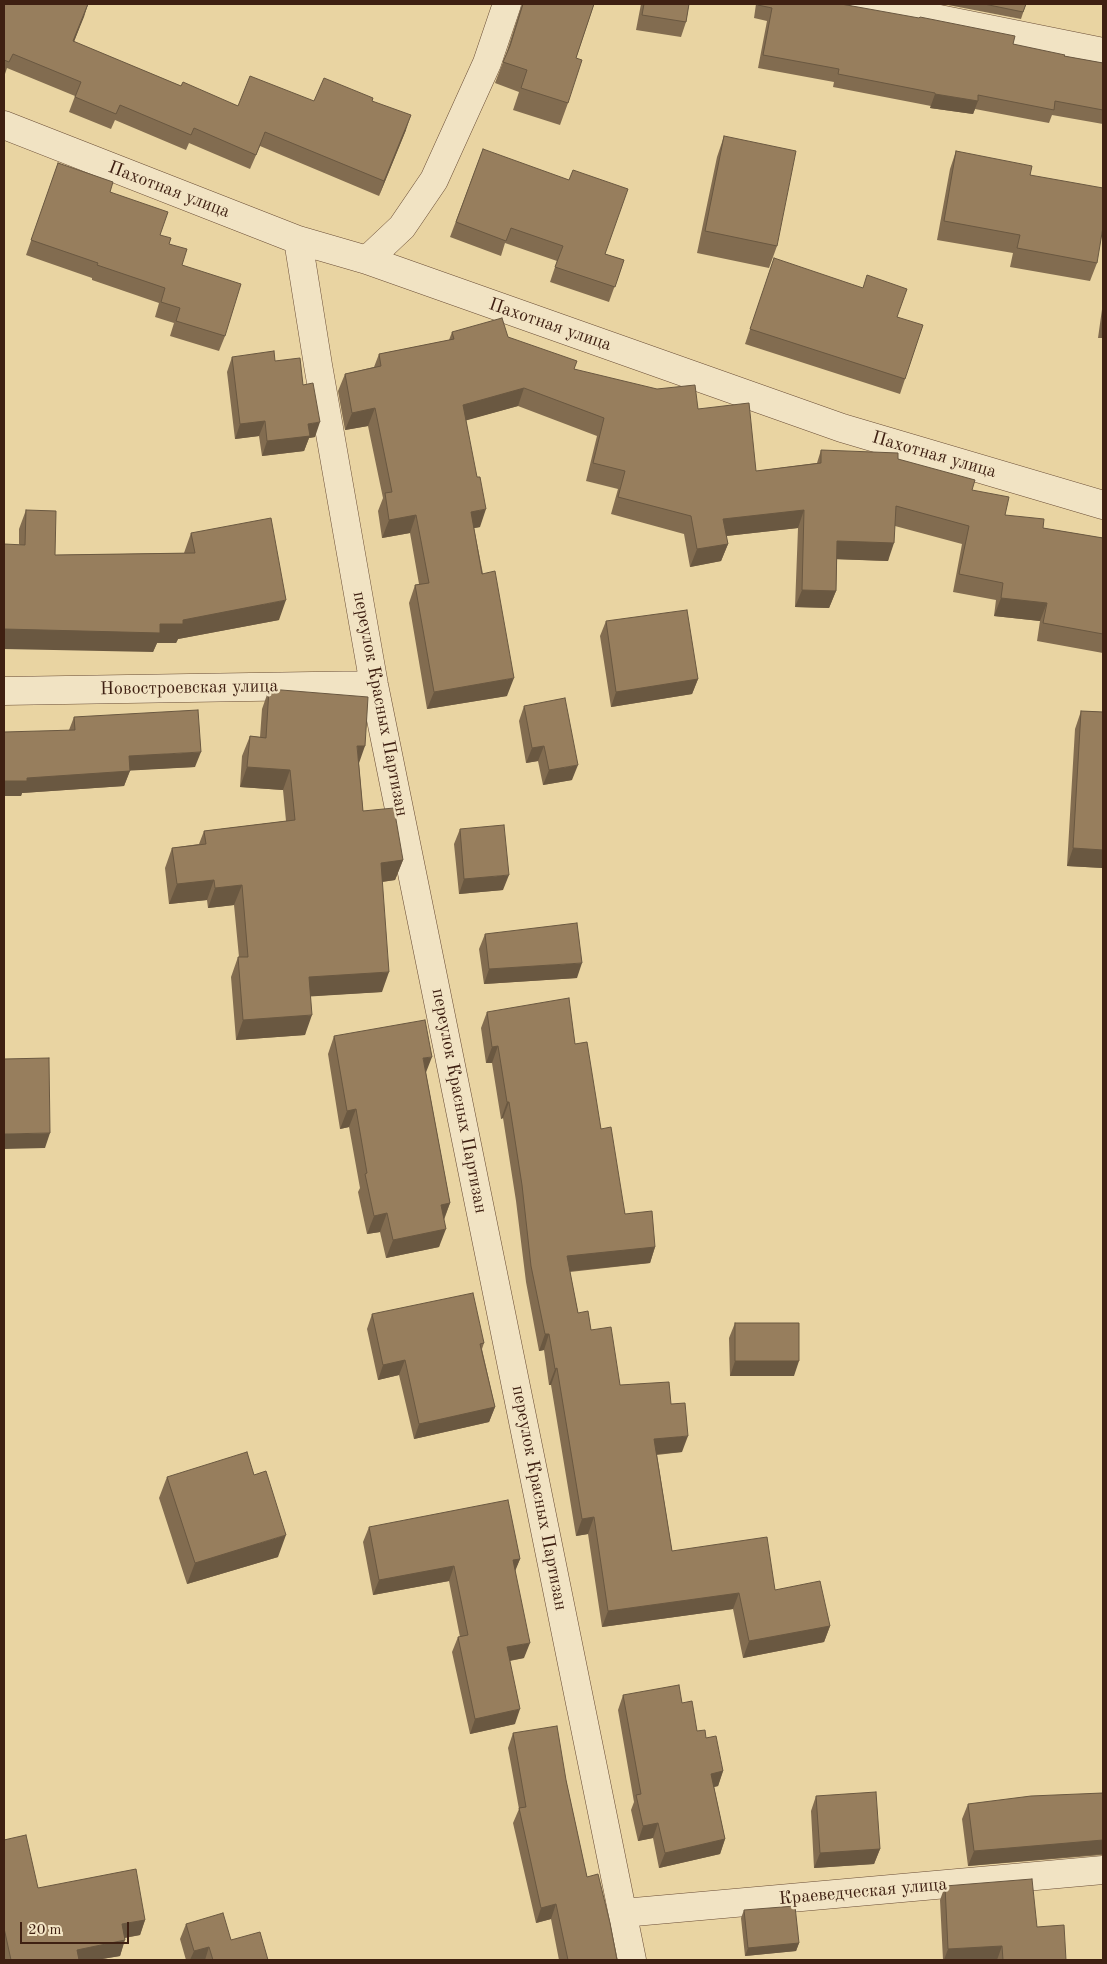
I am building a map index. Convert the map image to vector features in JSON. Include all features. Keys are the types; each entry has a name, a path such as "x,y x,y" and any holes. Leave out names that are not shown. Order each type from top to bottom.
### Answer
{"street":[{"path":"367,260 402,227 434,180 487,63 507,4"},
{"path":"865,4 1103,52"},
{"name":"Пахотная улица","path":"4,125 298,240 367,260 842,428 1103,505"},
{"name":"переулок Красных Партизан","path":"298,240 374,685 632,1960"},
{"name":"Новостроевская улица","path":"4,691 374,685"},
{"name":"Краеведческая улица","path":"623,1913 1103,1870"}],"building":[{"path":"4,4 88,4 73,41 181,86 183,82 238,106 250,76 314,101 324,78 373,98 372,101 411,115 384,181 265,132 256,155 194,128 191,135 120,105 116,114 75,97 81,82 13,54 9,62 4,60"},
{"path":"523,4 594,4 576,58 582,60 568,103 521,88 527,70 503,62"},
{"path":"644,4 689,4 686,22 642,15"},
{"path":"759,4 841,4 920,17 1015,36 1013,44 1103,63 1103,110 1055,101 1054,110 978,95 978,101 838,74 839,69 763,55 772,8"},
{"path":"984,4 1026,4 1023,12"},
{"path":"724,136 796,151 777,246 705,231"},
{"path":"483,149 569,180 573,170 628,189 605,254 624,260 615,287 555,267 563,246 511,228 506,241 456,222"},
{"path":"956,151 1032,166 1030,175 1103,188 1103,227 1097,263 1017,248 1020,235 944,221"},
{"path":"58,163 113,182 110,192 168,212 160,235 171,238 169,244 187,249 182,265 241,284 225,336 176,321 180,308 161,302 165,288 31,240"},
{"path":"774,258 863,288 867,275 907,289 897,317 923,325 905,379 750,329"},
{"path":"502,318 508,337 577,361 574,369 657,389 695,385 698,409 749,403 756,471 821,463 821,450 898,453 898,459 975,480 972,490 1009,497 1005,515 1044,519 1043,528 1103,538 1103,634 1043,623 1047,603 1001,598 1003,583 959,574 969,526 896,506 894,543 837,541 836,591 802,590 804,510 723,519 728,544 697,549 691,516 618,497 625,471 593,463 604,418 524,388 463,405 477,477 480,477 486,509 471,512 482,574 495,571 514,678 434,692 415,585 429,583 416,515 389,520 385,493 392,492 375,408 352,413 345,374 381,366 379,354 454,339 452,332"},
{"path":"274,351 275,361 300,358 303,385 313,383 320,422 308,424 310,436 267,441 265,421 240,424 232,357"},
{"path":"26,510 56,511 55,555 195,553 191,533 271,518 286,600 183,620 183,624 160,624 160,633 4,629 4,544 25,545"},
{"path":"687,610 698,679 616,692 606,621"},
{"path":"269,689 368,697 365,746 357,746 363,811 394,808 403,860 381,863 389,972 309,977 312,1015 243,1020 238,957 248,957 242,885 215,888 214,880 177,884 172,848 206,844 204,831 295,820 290,770 247,767 250,736 266,738"},
{"path":"565,698 578,765 549,770 544,746 532,748 524,706"},
{"path":"198,710 201,752 129,756 130,771 27,778 27,781 4,781 4,732 75,730 74,717"},
{"path":"1081,711 1103,712 1103,850 1073,848"},
{"path":"504,825 509,875 464,879 460,829"},
{"path":"577,923 582,963 489,969 485,934"},
{"path":"569,998 575,1044 587,1042 601,1129 611,1127 625,1214 652,1211 655,1247 567,1256 578,1313 588,1311 591,1330 611,1327 620,1385 669,1382 671,1404 685,1403 688,1436 654,1439 672,1551 767,1537 775,1590 820,1581 830,1626 749,1641 739,1593 608,1611 594,1517 582,1519 557,1368 555,1369 549,1334 545,1334 531,1266 522,1185 509,1102 507,1102 498,1046 492,1047 487,1012"},
{"path":"425,1020 432,1057 423,1058 450,1203 441,1205 446,1229 393,1240 387,1213 374,1216 365,1174 367,1173 356,1109 347,1111 334,1036"},
{"path":"49,1058 50,1133 4,1134 4,1059"},
{"path":"473,1293 484,1343 480,1344 495,1407 419,1424 405,1360 383,1365 372,1314"},
{"path":"735,1323 799,1323 799,1361 735,1361"},
{"path":"247,1452 254,1475 266,1471 286,1535 195,1563 167,1477"},
{"path":"508,1500 520,1559 513,1560 530,1643 507,1647 520,1709 475,1719 458,1637 468,1635 454,1566 379,1580 369,1527"},
{"path":"679,1685 682,1703 692,1701 697,1731 705,1730 706,1738 716,1736 723,1771 711,1774 725,1839 665,1853 658,1823 643,1826 636,1795 641,1794 623,1695"},
{"path":"557,1726 566,1780 587,1877 598,1874 617,1960 568,1960 556,1904 541,1908 519,1808 526,1807 513,1733"},
{"path":"876,1792 880,1849 820,1853 816,1796"},
{"path":"1103,1793 1103,1840 974,1851 968,1804 1031,1796"},
{"path":"26,1835 38,1888 136,1869 145,1920 122,1924 125,1940 77,1950 79,1960 11,1960 4,1928 4,1840"},
{"path":"1032,1879 1037,1927 1064,1925 1066,1960 1003,1960 1002,1946 948,1949 945,1886"},
{"path":"795,1906 799,1943 748,1948 744,1910"},
{"path":"223,1913 231,1940 260,1932 268,1960 213,1960 209,1947 194,1951 186,1924"}]}
